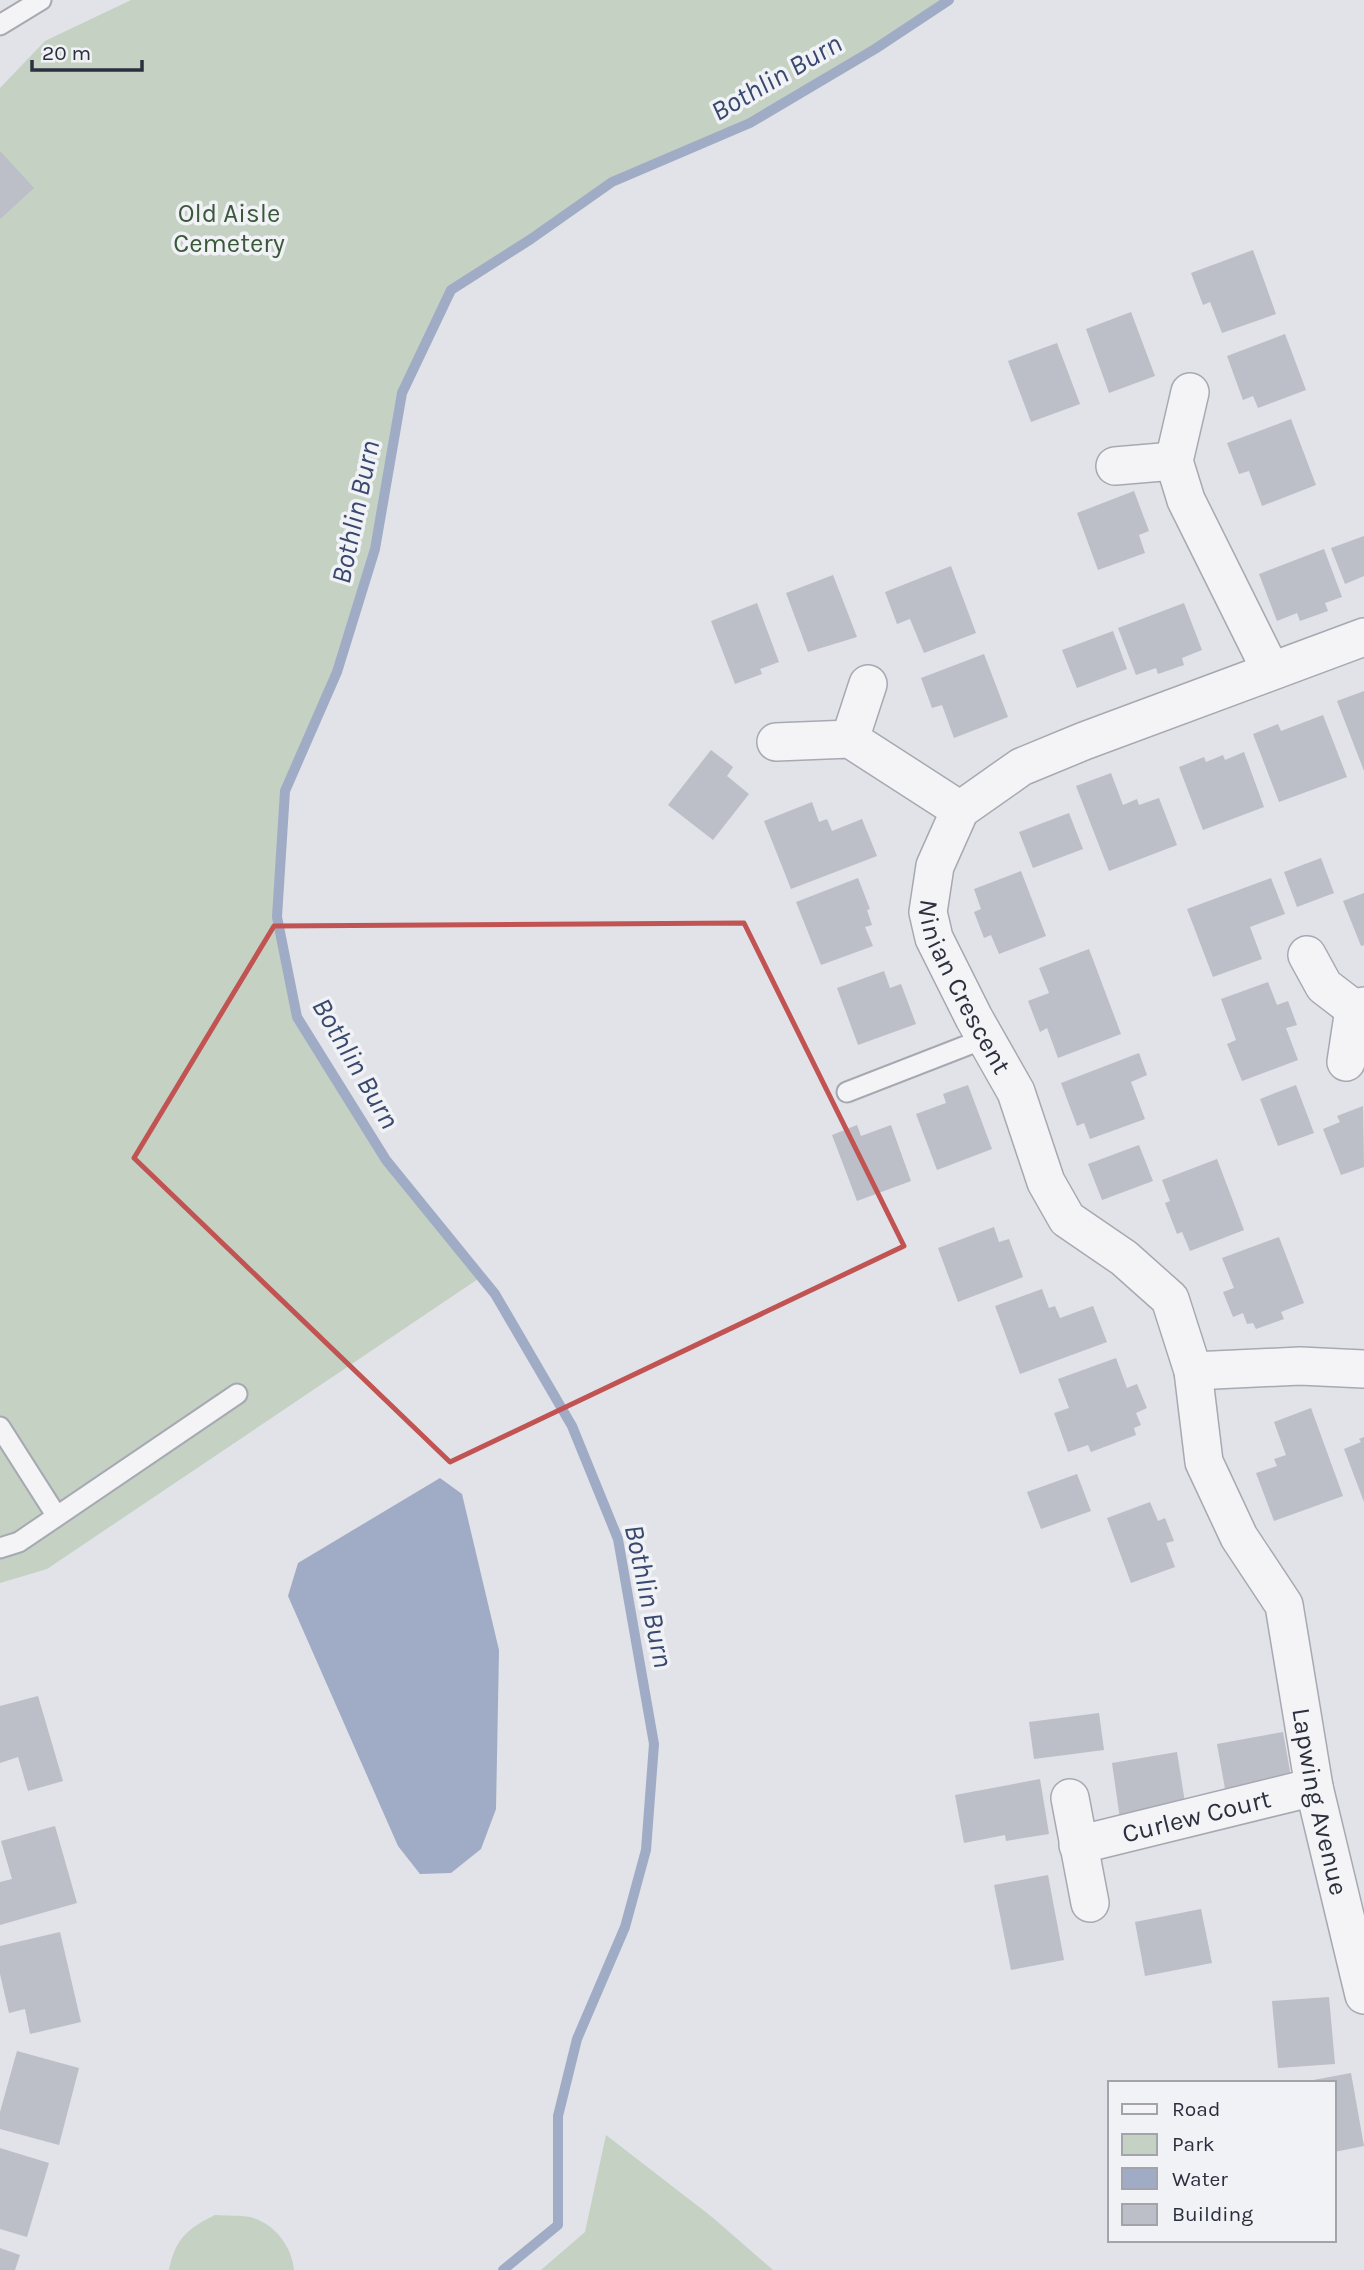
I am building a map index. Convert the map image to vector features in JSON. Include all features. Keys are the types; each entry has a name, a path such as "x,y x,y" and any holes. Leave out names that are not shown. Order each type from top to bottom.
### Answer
{"street":[{"path":"1189,392 1174,461 1186,500 1271,671"},
{"path":"1115,466 1174,461"},
{"path":"776,742 850,739 960,810 1021,766 1364,637"},
{"path":"850,739 868,684"},
{"name":"Ninian Crescent","path":"960,810 935,866 928,912 934,938 1016,1092 1046,1182 1067,1219 1124,1258 1170,1299 1193,1371 1204,1462 1239,1537 1284,1605"},
{"path":"1307,955 1324,986 1359,1008 1346,1062"},
{"path":"1193,1371 1300,1366 1364,1369"},
{"name":"Lapwing Avenue","path":"1284,1605 1314,1787 1364,1995"},
{"name":"Curlew Court","path":"1078,1844 1314,1787"},
{"path":"1070,1798 1090,1903"}],"lane":[{"path":"0,25 41,0"},
{"path":"846,1092 986,1038"},
{"path":"0,1548 19,1542 237,1394"},
{"path":"0,1427 56,1515"}],"highlighted area":[{"path":"744,923 904,1246 450,1462 134,1158 274,926"}],"green space":[{"name":"Old Aisle Cemetery","path":"131,0 947,0 750,123 612,182 451,290 402,393 375,549 337,672 285,791 277,917 297,1017 386,1160 481,1277 47,1569 0,1583 0,88 45,41"},
{"path":"606,2135 712,2217 773,2270 541,2270 585,2232"},
{"path":"215,2215 250,2217 267,2224 286,2244 294,2270 169,2270 175,2250 184,2236"}],"water":[{"path":"440,1478 462,1494 499,1650 496,1809 481,1849 451,1873 420,1874 398,1846 288,1596 298,1563"}],"building":[{"path":"0,151 34,188 0,219"},
{"path":"1253,250 1276,314 1222,333 1210,302 1203,305 1191,273"},
{"path":"1131,312 1155,376 1109,393 1086,329"},
{"path":"1285,334 1306,390 1258,408 1253,396 1243,400 1227,356"},
{"path":"1057,343 1080,404 1031,422 1008,361"},
{"path":"1291,419 1316,485 1262,506 1249,471 1239,474 1227,443"},
{"path":"1134,491 1149,531 1139,535 1145,553 1098,570 1077,513"},
{"path":"1364,536 1364,576 1345,584 1331,548"},
{"path":"1324,549 1342,597 1325,603 1328,611 1300,621 1297,613 1277,621 1259,574"},
{"path":"951,566 976,633 924,653 910,619 897,624 885,592"},
{"path":"833,575 857,637 808,652 786,593"},
{"path":"757,603 779,662 760,669 762,674 735,684 711,621"},
{"path":"1184,603 1202,650 1182,658 1184,665 1158,674 1156,668 1136,675 1118,628"},
{"path":"1113,631 1127,669 1077,688 1062,650"},
{"path":"984,654 1008,717 954,738 942,705 932,708 921,678"},
{"path":"1364,691 1364,771 1337,701"},
{"path":"1323,715 1347,777 1279,802 1253,734 1278,724 1281,731"},
{"path":"711,750 733,767 727,776 749,794 713,840 668,805"},
{"path":"1244,752 1264,807 1203,830 1179,767 1204,757 1206,762 1223,755 1225,760"},
{"path":"1111,773 1123,805 1137,799 1139,805 1159,798 1177,845 1109,871 1076,786"},
{"path":"812,802 819,822 827,819 832,831 862,819 877,856 791,889 764,821"},
{"path":"1069,813 1083,849 1033,868 1019,832"},
{"path":"1321,858 1334,893 1297,907 1284,872"},
{"path":"1021,871 1046,936 999,954 991,935 984,938 974,912 981,909 974,889"},
{"path":"858,878 870,909 867,910 872,925 865,927 873,946 821,965 796,902"},
{"path":"1271,878 1285,914 1250,927 1262,959 1213,977 1187,909"},
{"path":"1364,893 1364,945 1361,946 1343,901"},
{"path":"1089,949 1121,1034 1058,1058 1047,1028 1040,1032 1028,1001 1049,993 1039,968"},
{"path":"884,971 890,988 901,984 916,1024 858,1045 837,988"},
{"path":"1268,982 1277,1005 1288,1001 1297,1025 1286,1028 1298,1060 1242,1081 1227,1044 1236,1040 1221,999"},
{"path":"1139,1053 1147,1075 1131,1082 1145,1119 1090,1139 1084,1123 1077,1126 1061,1083"},
{"path":"968,1085 992,1149 937,1170 916,1114 946,1103 943,1094"},
{"path":"1296,1085 1314,1133 1278,1146 1260,1099"},
{"path":"1363,1106 1364,1167 1341,1175 1323,1129 1340,1122 1337,1116"},
{"path":"857,1125 861,1136 891,1125 911,1181 857,1201 832,1135"},
{"path":"1139,1145 1153,1181 1102,1200 1088,1164"},
{"path":"1217,1159 1244,1230 1190,1251 1182,1232 1177,1234 1165,1203 1170,1201 1162,1180"},
{"path":"994,1227 999,1242 1009,1239 1023,1277 958,1302 938,1248"},
{"path":"1279,1237 1304,1303 1281,1312 1284,1319 1256,1329 1253,1323 1247,1324 1243,1313 1233,1317 1223,1292 1234,1288 1222,1258"},
{"path":"1042,1289 1049,1308 1055,1306 1060,1318 1093,1306 1107,1342 1020,1374 995,1306"},
{"path":"1116,1358 1127,1388 1137,1384 1147,1408 1136,1413 1141,1425 1134,1428 1136,1435 1091,1452 1088,1445 1068,1452 1054,1413 1069,1408 1058,1379"},
{"path":"1311,1408 1343,1496 1274,1521 1256,1473 1277,1466 1274,1459 1286,1455 1274,1422"},
{"path":"1364,1437 1364,1502 1344,1449 1361,1442 1359,1439"},
{"path":"1077,1474 1091,1511 1041,1529 1027,1492"},
{"path":"1150,1502 1158,1521 1165,1518 1174,1541 1166,1543 1175,1567 1131,1583 1107,1518"},
{"path":"38,1696 63,1781 28,1791 18,1757 0,1763 0,1706"},
{"path":"1099,1713 1104,1750 1034,1759 1029,1722"},
{"path":"1283,1732 1293,1788 1227,1800 1217,1744"},
{"path":"1177,1752 1186,1809 1120,1819 1112,1763"},
{"path":"1040,1779 1049,1834 1006,1841 1005,1835 964,1843 955,1795"},
{"path":"55,1826 77,1903 0,1925 0,1882 12,1879 1,1841"},
{"path":"1048,1875 1064,1960 1011,1970 994,1885"},
{"path":"1201,1909 1212,1963 1145,1976 1135,1922"},
{"path":"60,1932 81,2022 30,2034 25,2009 9,2013 0,1974 0,1946"},
{"path":"1329,1997 1335,2064 1278,2068 1272,2001"},
{"path":"17,2051 79,2068 59,2145 0,2129 0,2112"},
{"path":"1351,2073 1364,2146 1336,2152 1336,2081 1308,2081"},
{"path":"0,2148 49,2163 27,2237 0,2229"},
{"path":"0,2248 20,2255 15,2270 0,2270"}],"waterway":[{"name":"Bothlin Burn","path":"503,2270 558,2225 558,2116 577,2039 625,1927 646,1850 654,1744 618,1539 572,1426 495,1294 386,1160 297,1017 277,917 285,791 337,672 375,549 402,393 451,290 531,239 612,182 750,123 875,49 949,0"}]}
